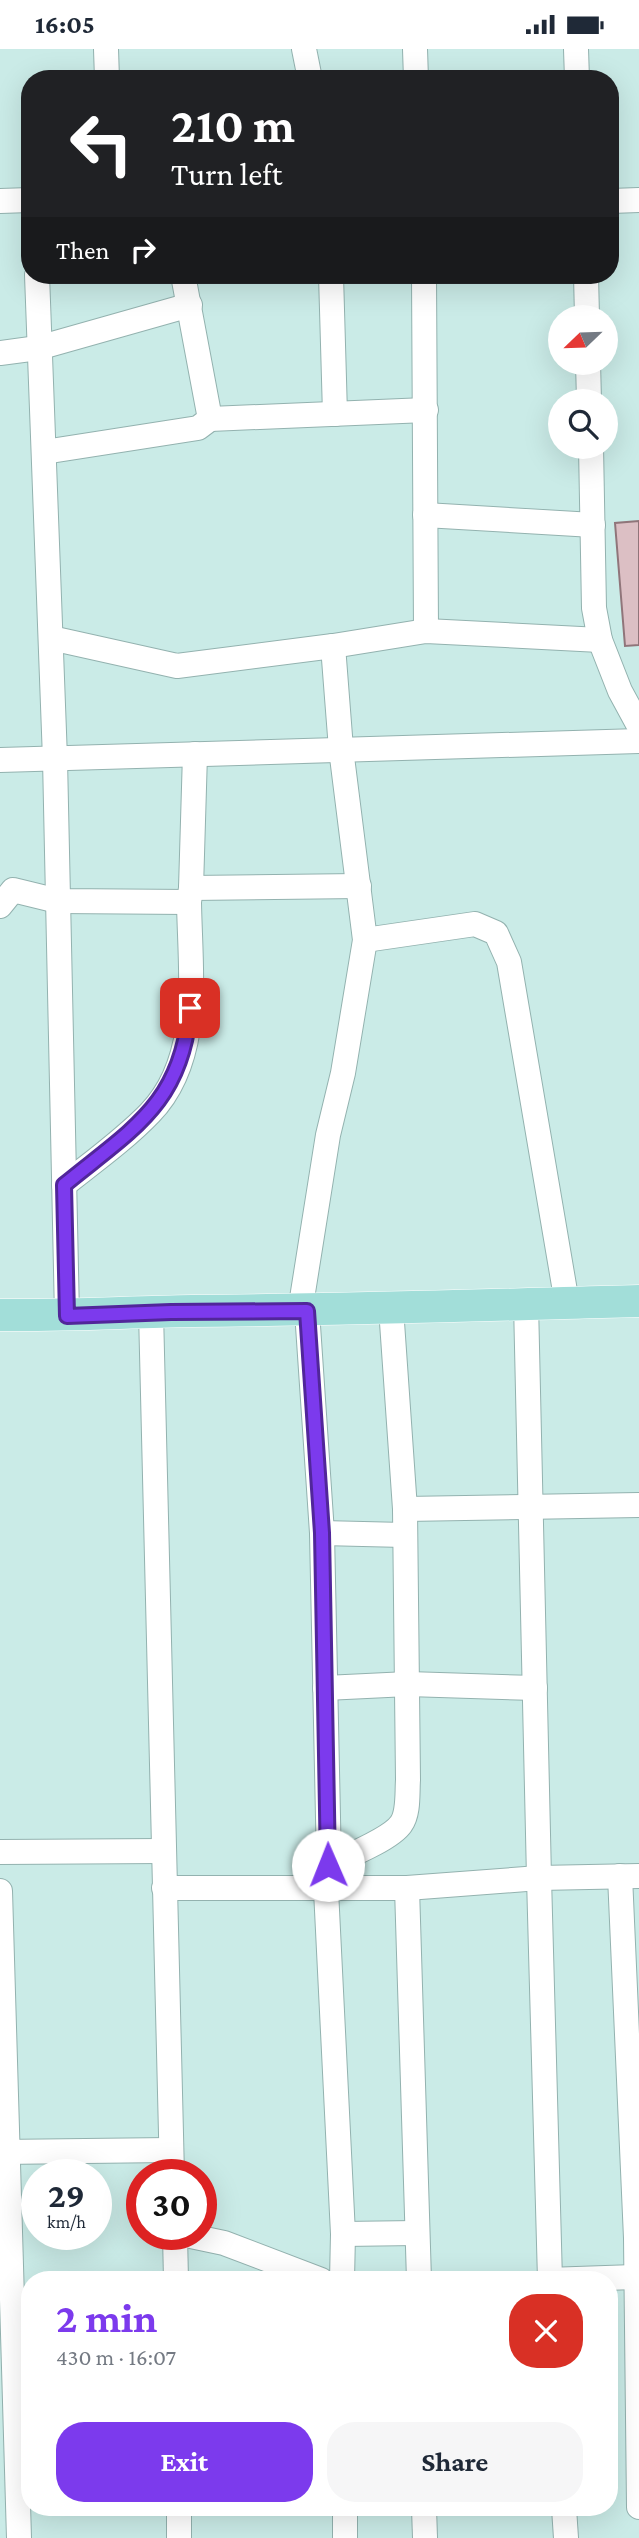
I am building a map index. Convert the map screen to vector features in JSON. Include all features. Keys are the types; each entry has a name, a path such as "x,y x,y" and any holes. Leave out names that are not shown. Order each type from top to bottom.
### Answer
{"main road":[{"path":"0,1315 304,1311 639,1301"}],"street":[{"path":"106,49 107,70"},
{"path":"304,49 308,70"},
{"path":"415,49 416,70"},
{"path":"576,49 577,70"},
{"path":"0,201 21,200"},
{"path":"619,201 639,200"},
{"path":"37,284 55,759 67,1316"},
{"path":"185,284 210,419"},
{"path":"331,284 335,414"},
{"path":"424,284 426,631"},
{"path":"586,284 587,305"},
{"path":"0,353 38,348 190,305"},
{"path":"44,451 198,428 210,419 426,410"},
{"path":"590,459 594,608 600,640 620,691 639,726"},
{"path":"425,515 593,525"},
{"path":"51,638 177,666 426,631 600,640"},
{"path":"333,646 341,749 365,940 343,1073 328,1135 304,1311 322,1533 327,1877 343,2234 342,2271"},
{"path":"0,760 639,741"},
{"path":"64,1185 151,1112 176,1072 188,1033 195,754"},
{"path":"4,895 58,901 359,886"},
{"path":"365,940 475,924 496,933 509,962 567,1303"},
{"path":"526,1303 549,2271"},
{"path":"327,1877 400,1826 405,1815 408,1780 408,1685 405,1509 391,1308"},
{"path":"151,1312 171,2159"},
{"path":"405,1509 639,1505"},
{"path":"322,1533 404,1535"},
{"path":"325,1688 408,1685 536,1688"},
{"path":"0,1852 163,1851"},
{"path":"164,1888 327,1877 407,1888 539,1878 630,1876 638,2238 635,2277 639,2507"},
{"path":"407,1888 418,2271"},
{"path":"0,1891 4,2152 19,2538"},
{"path":"4,2152 170,2150"},
{"path":"343,2234 416,2233"},
{"path":"217,2241 298,2271"},
{"path":"175,2250 176,2271"},
{"path":"618,2278 635,2277"},
{"path":"179,2516 179,2538"},
{"path":"345,2516 345,2538"},
{"path":"424,2516 425,2538"},
{"path":"565,2516 566,2538"}],"building":[{"path":"639,521 639,645 625,646 615,523"}],"route":[{"path":"190,1008 184,1049 176,1072 158,1104 64,1185 67,1316 307,1311 322,1533 328,1865"}]}
